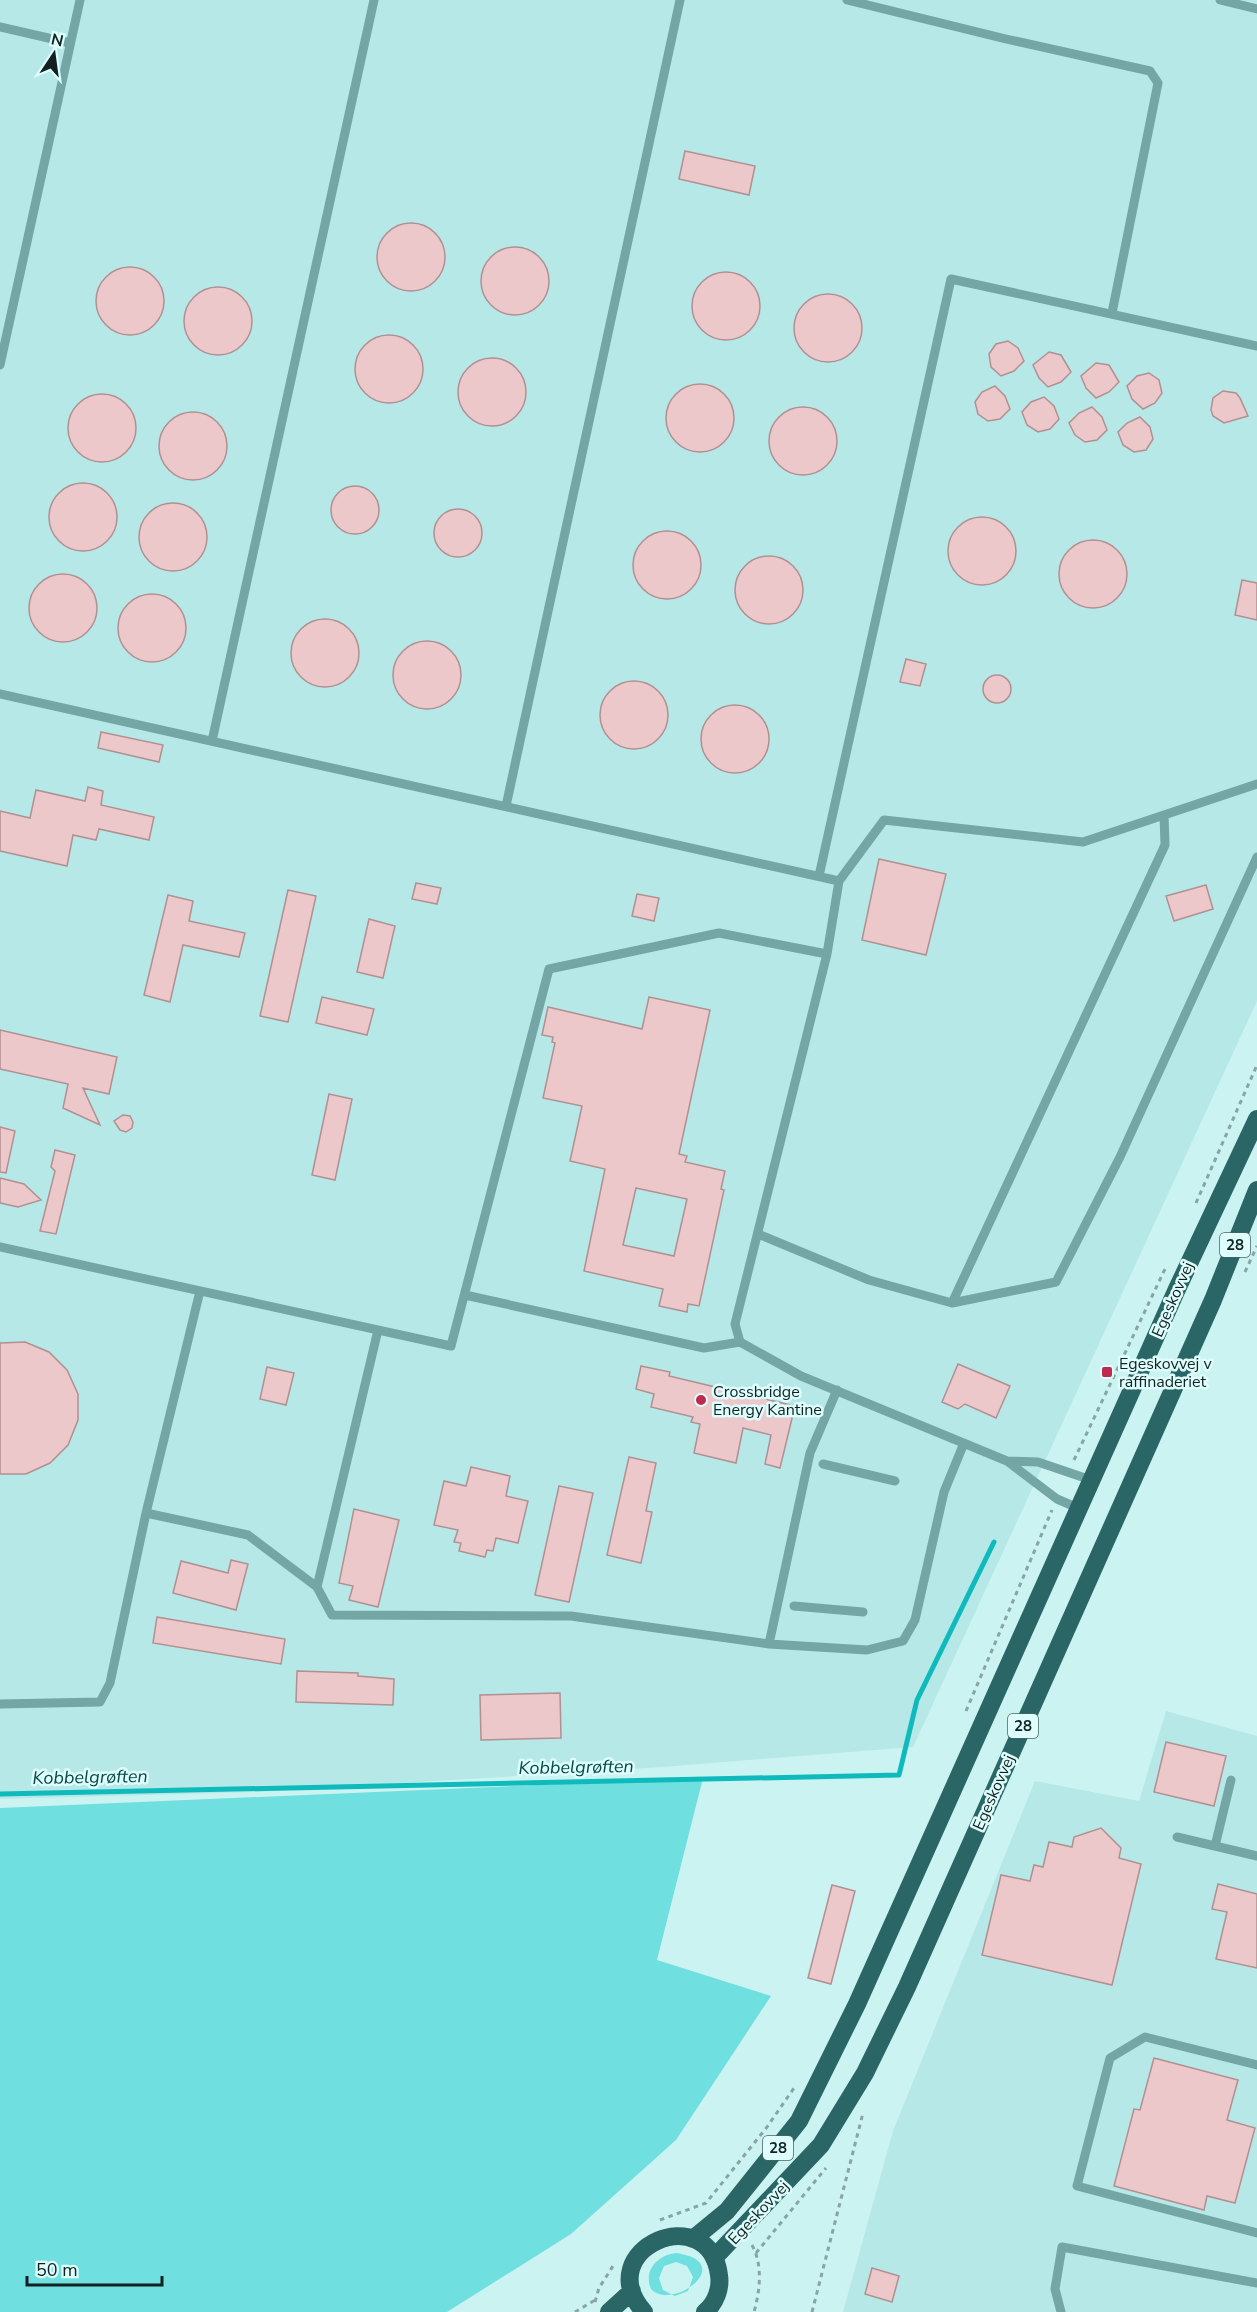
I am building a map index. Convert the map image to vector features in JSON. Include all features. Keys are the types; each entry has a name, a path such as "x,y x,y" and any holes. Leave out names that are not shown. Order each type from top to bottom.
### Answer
{"main road":[{"name":"Egeskovvej","path":"693,2239 727,2211 799,2121 857,2004 1078,1508 1220,1195 1257,1119"},
{"name":"Egeskovvej","path":"714,2258 820,2145 865,2073 907,1988 1213,1300 1257,1190"},
{"path":"644,2312 632,2291 632,2269 642,2250 661,2238 671,2235 693,2239 714,2258 718,2268 719,2289 716,2299 705,2312"},
{"path":"609,2312 632,2291"}],"lane":[{"path":"0,365 80,0"},
{"path":"212,741 374,0"},
{"path":"506,806 680,0"},
{"path":"847,0 1150,71 1158,83 1112,313"},
{"path":"1220,0 1257,9"},
{"path":"0,27 70,43"},
{"path":"819,876 951,279 1257,346"},
{"path":"0,694 839,881"},
{"path":"740,1342 735,1324 827,954 839,881 884,820 1083,842 1257,784"},
{"path":"952,1303 1165,845 1164,815"},
{"path":"758,1234 869,1280 952,1303 1056,1282 1120,1157 1257,857"},
{"path":"0,1247 452,1346 549,969 719,933 827,954"},
{"path":"0,1704 100,1702 110,1683 146,1513 200,1291"},
{"path":"465,1295 704,1348 740,1342 801,1376 1007,1461 1057,1499 1078,1508"},
{"path":"317,1587 378,1330"},
{"path":"769,1644 810,1453 837,1390"},
{"path":"146,1513 248,1535 317,1587 332,1615 571,1616 769,1644 867,1650 903,1641 915,1620 944,1492 964,1443"},
{"path":"1007,1461 1038,1462 1091,1480"},
{"path":"823,1464 895,1481"},
{"path":"794,1606 863,1612"},
{"path":"1215,1846 1231,1780"},
{"path":"1177,1837 1257,1856"},
{"path":"1257,2065 1145,2037 1110,2058 1077,2186 1257,2234"},
{"path":"1061,2312 1055,2289 1062,2247 1257,2283"}],"path":[{"path":"1196,1203 1257,1065"},
{"path":"1068,1471 1166,1266"},
{"path":"963,1720 1057,1499"},
{"path":"706,2203 767,2127 800,2078"},
{"path":"812,2312 864,2110"},
{"path":"575,2312 595,2300"}],"shaded area":[{"path":"0,0 1257,0 1257,1001 913,1747 662,1767 257,1792 0,1799"},
{"path":"1166,1711 1257,1736 1257,2312 843,2312 893,2131 1035,1781 1139,1801"},
{"path":"703,1778 657,1960 771,1996 676,2140 571,2234 447,2312 0,2312 0,1808"},
{"path":"676,2253 694,2258 702,2266 701,2274 689,2287 693,2277 687,2266 676,2262 664,2266 659,2278 663,2290 672,2294 661,2294 651,2289 649,2276 658,2260"}],"building":[{"path":"685,151 755,166 749,195 679,179"},
{"path":"404,223 418,223 430,228 440,238 445,257 440,276 430,286 418,291 404,291 392,286 382,276 377,264 377,250 382,238 392,228"},
{"path":"508,247 522,247 534,252 544,262 549,281 544,300 534,310 522,315 508,315 496,310 486,300 481,288 481,274 486,262 496,252"},
{"path":"123,267 137,267 149,272 159,282 164,301 159,320 149,330 137,335 123,335 111,330 101,320 96,308 96,294 101,282 111,272"},
{"path":"719,272 733,272 745,277 755,287 760,306 755,325 745,335 733,340 719,340 707,335 697,325 692,313 692,299 697,287 707,277"},
{"path":"211,287 225,287 237,292 247,302 252,321 247,340 237,350 225,355 211,355 199,350 189,340 184,328 184,314 189,302 199,292"},
{"path":"821,294 835,294 847,299 857,309 862,328 857,347 847,357 835,362 821,362 809,357 799,347 794,335 794,321 799,309 809,299"},
{"path":"382,335 396,335 408,340 418,350 423,369 418,388 408,398 396,403 382,403 370,398 360,388 355,376 355,362 360,350 370,340"},
{"path":"1008,341 1018,348 1024,361 1014,371 1001,376 991,367 989,354 996,344"},
{"path":"1049,352 1061,355 1071,372 1061,382 1048,387 1039,378 1033,365"},
{"path":"485,358 499,358 511,363 521,373 526,392 521,411 511,421 499,426 485,426 473,421 463,411 458,399 458,385 463,373 473,363"},
{"path":"1096,363 1109,365 1119,382 1109,392 1096,398 1086,388 1081,376"},
{"path":"1149,373 1159,380 1162,393 1155,403 1143,409 1132,399 1127,386 1137,376"},
{"path":"693,384 707,384 719,389 729,399 734,418 729,437 719,447 707,452 693,452 681,447 671,437 666,425 666,411 671,399 681,389"},
{"path":"995,386 1005,396 1010,409 1000,419 988,421 978,414 975,402 982,392"},
{"path":"1223,391 1236,393 1248,416 1224,423 1213,416 1211,410 1213,398"},
{"path":"95,394 109,394 121,399 131,409 136,428 131,447 121,457 109,462 95,462 83,457 73,447 68,435 68,421 73,409 83,399"},
{"path":"1044,397 1054,406 1059,419 1050,429 1038,432 1027,425 1022,412 1031,402"},
{"path":"796,407 810,407 822,412 832,422 837,441 832,460 822,470 810,475 796,475 784,470 774,460 769,448 769,434 774,422 784,412"},
{"path":"1092,407 1102,417 1107,430 1097,440 1085,442 1075,435 1069,423 1079,413"},
{"path":"186,412 200,412 212,417 222,427 227,446 222,465 212,475 200,480 186,480 174,475 164,465 159,453 159,439 164,427 174,417"},
{"path":"1140,417 1150,427 1153,439 1146,450 1134,452 1123,445 1118,432 1127,423"},
{"path":"76,483 90,483 102,488 112,498 117,517 112,536 102,546 90,551 76,551 64,546 54,536 49,524 49,510 54,498 64,488"},
{"path":"350,486 360,486 372,493 379,505 379,515 372,527 360,534 350,534 335,523 331,515 331,505 342,490"},
{"path":"166,503 180,503 192,508 202,518 207,537 202,556 192,566 180,571 166,571 154,566 144,556 139,544 139,530 144,518 154,508"},
{"path":"453,509 463,509 475,516 482,528 482,538 475,550 463,557 453,557 438,546 434,538 434,528 445,513"},
{"path":"975,517 989,517 1001,522 1011,532 1016,551 1011,570 1001,580 989,585 975,585 963,580 953,570 948,558 948,544 953,532 963,522"},
{"path":"660,531 674,531 686,536 696,546 701,565 696,584 686,594 674,599 660,599 648,594 638,584 633,572 633,558 638,546 648,536"},
{"path":"1086,540 1100,540 1112,545 1122,555 1127,574 1122,593 1112,603 1100,608 1086,608 1074,603 1064,593 1059,581 1059,567 1064,555 1074,545"},
{"path":"762,556 776,556 788,561 798,571 803,590 798,609 788,619 776,624 762,624 750,619 740,609 735,597 735,583 740,571 750,561"},
{"path":"56,574 70,574 82,579 92,589 97,608 92,627 82,637 70,642 56,642 44,637 34,627 29,615 29,601 34,589 44,579"},
{"path":"1242,580 1257,583 1257,620 1235,615"},
{"path":"145,594 159,594 171,599 181,609 186,628 181,647 171,657 159,662 145,662 133,657 123,647 118,635 118,621 123,609 133,599"},
{"path":"318,619 332,619 344,624 354,634 359,653 354,672 344,682 332,687 318,687 306,682 296,672 291,660 291,646 296,634 306,624"},
{"path":"420,641 434,641 446,646 456,656 461,675 456,694 446,704 434,709 420,709 408,704 398,694 393,682 393,668 398,656 408,646"},
{"path":"906,659 926,664 920,686 900,682"},
{"path":"997,675 1007,679 1011,689 1007,699 997,703 987,699 983,689 987,679"},
{"path":"627,681 641,681 653,686 663,696 668,715 663,734 653,744 641,749 627,749 615,744 605,734 600,722 600,708 605,696 615,686"},
{"path":"728,705 742,705 754,710 764,720 769,739 764,758 754,768 742,773 728,773 716,768 706,758 701,746 701,732 706,720 716,710"},
{"path":"101,732 163,745 159,762 98,748"},
{"path":"88,787 103,791 101,805 154,817 149,840 99,829 96,840 73,835 67,866 0,851 0,811 30,818 36,790 85,801"},
{"path":"879,859 946,874 926,955 862,940"},
{"path":"416,883 441,888 437,904 412,899"},
{"path":"1206,885 1213,909 1174,921 1166,896"},
{"path":"288,890 316,896 288,1022 260,1016"},
{"path":"637,894 659,898 654,921 632,916"},
{"path":"168,895 193,901 189,921 245,933 239,957 183,945 170,1002 144,995"},
{"path":"369,919 395,926 383,978 357,972"},
{"path":"322,997 374,1009 367,1035 316,1023"},
{"path":"649,997 710,1010 679,1154 687,1156 685,1162 725,1171 721,1189 724,1190 699,1306 688,1304 687,1312 659,1306 663,1289 584,1271 605,1169 570,1161 582,1106 543,1098 555,1043 552,1042 553,1037 542,1035 548,1007 642,1029","holes":["636,1188 687,1199 674,1256 623,1245"]},
{"path":"0,1030 117,1057 109,1094 83,1088 100,1125 63,1108 68,1084 0,1069"},
{"path":"329,1094 352,1099 335,1180 312,1175"},
{"path":"123,1115 130,1116 133,1122 132,1128 126,1132 120,1130 114,1121"},
{"path":"0,1127 15,1131 6,1173 0,1172"},
{"path":"55,1150 75,1155 56,1234 40,1231 55,1171 51,1167"},
{"path":"0,1178 24,1184 41,1200 18,1207 0,1203"},
{"path":"25,1342 49,1352 67,1370 78,1394 78,1420 68,1445 50,1463 26,1474 0,1474 0,1343"},
{"path":"958,1364 1010,1386 996,1418 965,1404 958,1409 942,1402"},
{"path":"641,1366 670,1372 669,1376 795,1406 780,1468 765,1464 771,1435 743,1428 736,1463 694,1453 700,1424 691,1422 693,1417 651,1407 654,1394 636,1389"},
{"path":"267,1367 294,1373 286,1405 260,1399"},
{"path":"629,1457 656,1463 646,1511 652,1512 641,1563 607,1555"},
{"path":"471,1467 510,1476 506,1496 528,1501 518,1543 496,1538 493,1551 487,1550 485,1557 459,1551 461,1543 454,1542 458,1530 434,1525 444,1481 466,1486"},
{"path":"559,1486 593,1493 569,1602 535,1595"},
{"path":"354,1509 399,1520 378,1607 349,1600 353,1586 339,1583"},
{"path":"231,1560 248,1564 236,1610 173,1593 181,1561 228,1573"},
{"path":"157,1617 285,1639 281,1664 153,1643"},
{"path":"297,1671 358,1673 358,1676 394,1679 393,1705 296,1702"},
{"path":"560,1693 561,1738 481,1740 480,1695"},
{"path":"1166,1742 1226,1756 1214,1806 1154,1792"},
{"path":"1101,1828 1121,1848 1119,1858 1141,1864 1112,1985 982,1955 1001,1875 1030,1881 1034,1865 1043,1867 1049,1842 1072,1847 1074,1837"},
{"path":"1218,1884 1257,1894 1257,1968 1216,1959 1227,1912 1212,1909"},
{"path":"832,1885 855,1891 831,1984 808,1978"},
{"path":"1154,2058 1238,2080 1227,2120 1255,2128 1235,2203 1207,2196 1204,2210 1114,2186 1134,2109 1140,2110"},
{"path":"872,2268 899,2276 892,2302 865,2294"}],"waterway":[{"name":"Kobbelgrøften","path":"0,1794 899,1775 917,1700 994,1542"}],"place":[{"name":"Egeskovvej v raffinaderiet","path":"1107,1372"},
{"name":"Crossbridge Energy Kantine","path":"701,1400"}]}
